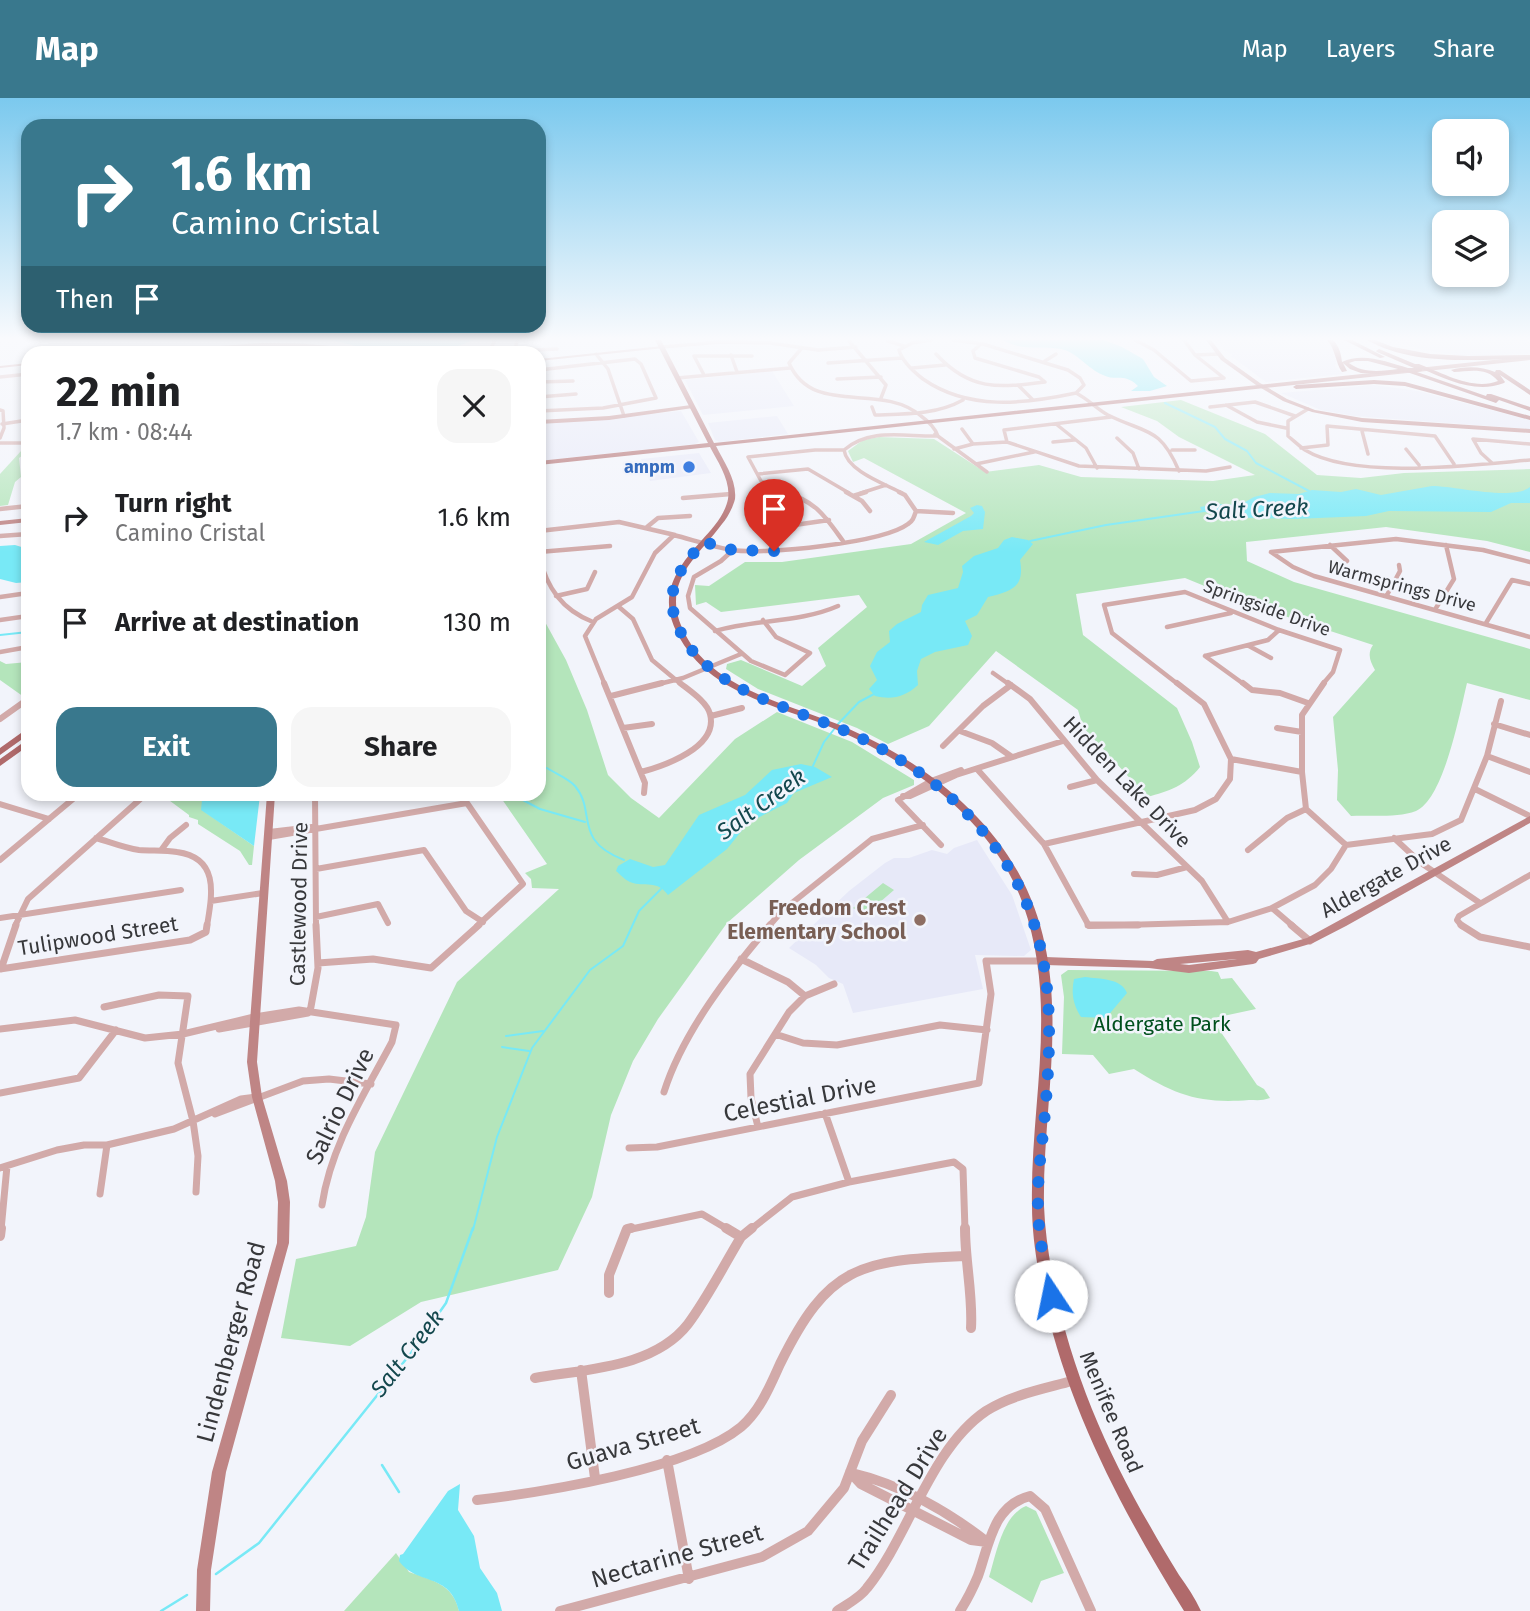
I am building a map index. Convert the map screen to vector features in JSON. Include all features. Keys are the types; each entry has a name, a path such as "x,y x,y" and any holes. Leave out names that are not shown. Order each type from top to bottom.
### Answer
{"main road":[{"path":"690,411 710,447 727,492 731,494"},
{"path":"546,464 1054,411"},
{"name":"Menifee Road","path":"731,494 725,517 680,570 672,601 679,631 691,650 708,666 743,689 861,738 894,756 933,783 987,836 1013,873 1037,927 1045,961 1050,1021 1038,1197 1040,1239 1059,1338 1072,1381 1128,1505 1193,1611"},
{"path":"0,752 21,736"},
{"path":"0,762 21,747"}],"street":[{"path":"546,411 631,411"},
{"path":"546,421 624,411"},
{"path":"873,411 875,415 935,411"},
{"path":"1104,411 1110,416 1139,425 1160,437 1172,450 1180,471"},
{"path":"1237,411 1258,422 1286,428"},
{"path":"1280,411 1295,416"},
{"path":"1305,411 1288,421 1286,428 1290,439 1301,449 1338,462 1362,466 1530,460"},
{"path":"1315,411 1341,417 1530,432"},
{"path":"918,412 937,436 987,472"},
{"path":"1007,442 1004,430 1091,421 1110,416"},
{"path":"21,421 2,424 0,440 21,442"},
{"path":"1383,421 1388,433"},
{"path":"1056,424 1086,448 1097,468"},
{"path":"1301,449 1328,445 1327,426 1435,436 1454,464"},
{"path":"962,429 973,444"},
{"path":"1505,430 1512,442"},
{"path":"1362,431 1368,454"},
{"path":"844,541 829,520 811,502 765,484 748,457 815,450 844,450 860,439 876,436 937,436"},
{"path":"1117,438 1133,453 1139,469"},
{"path":"1492,463 1481,453 1474,439 1530,444"},
{"path":"1053,442 1074,440"},
{"path":"954,449 973,444 1007,442 1079,466 1180,471 1230,467"},
{"path":"1406,449 1419,465"},
{"path":"844,450 848,462 905,495 916,511"},
{"path":"1172,450 1195,450"},
{"path":"975,464 1035,452"},
{"path":"1334,471 1338,462"},
{"path":"758,474 807,468 853,496 870,511"},
{"path":"853,496 886,485"},
{"path":"778,490 761,505 754,523 756,527 774,528 829,520"},
{"path":"682,498 731,494"},
{"path":"0,509 21,507"},
{"path":"916,511 953,513"},
{"path":"546,530 614,522 647,527 733,550 774,551 893,533 910,523 916,511"},
{"path":"647,527 658,518 690,516"},
{"path":"0,523 21,521"},
{"path":"0,536 21,534"},
{"path":"644,793 645,783 611,696 586,642 586,632 593,622 619,607 634,594 655,554 674,535"},
{"path":"1330,545 1396,539 1483,550 1530,562"},
{"path":"546,553 610,545"},
{"path":"1330,545 1347,561"},
{"name":"Warmsprings Drive","path":"1330,545 1271,552 1293,567 1314,576 1530,636"},
{"path":"1436,608 1454,579 1446,545"},
{"path":"733,550 721,561 699,572 689,589 690,608 741,654 759,666 785,674 810,653 777,638 763,620"},
{"path":"1387,595 1400,571 1399,565"},
{"path":"556,596 587,589 595,572"},
{"path":"546,580 570,613 593,622"},
{"path":"1486,624 1512,580 1530,584"},
{"name":"Springside Drive","path":"1231,759 1204,704 1112,632 1104,605 1185,592 1233,613 1339,650 1333,672 1308,703"},
{"path":"0,597 21,594"},
{"path":"715,631 732,625 811,615 838,606"},
{"path":"619,607 634,617 648,656 673,680 700,698 711,716 706,733 687,754 669,764 641,772"},
{"path":"1167,627 1233,613"},
{"path":"811,615 816,624"},
{"path":"0,620 21,617"},
{"path":"1279,630 1268,640 1205,656 1252,690 1280,693 1308,703 1302,715 1306,809 1346,845"},
{"path":"1249,646 1270,659"},
{"path":"0,652 21,648"},
{"path":"611,696 673,680 741,654"},
{"name":"Hidden Lake Drive","path":"993,673 1030,699 1097,780 1202,881 1228,922"},
{"path":"943,746 960,731 988,697 1011,684"},
{"path":"977,769 1044,844 1089,926 1228,922 1272,908 1315,885 1331,869 1346,845 1432,834 1461,820 1487,756 1501,701"},
{"path":"0,719 3,712 21,703"},
{"path":"711,716 742,708"},
{"path":"624,729 652,724"},
{"path":"1494,724 1530,736"},
{"path":"1277,728 1302,732"},
{"path":"960,731 992,743 1012,757"},
{"path":"941,845 901,798 954,774 1063,741"},
{"path":"1487,756 1530,772"},
{"path":"1044,844 1195,810 1216,799 1230,779 1231,759 1303,772"},
{"path":"1070,787 1097,780"},
{"path":"1475,789 1530,817"},
{"path":"0,860 71,801"},
{"path":"1,969 18,916 28,899 138,801"},
{"name":"Lindenberger Road","path":"203,1605 204,1570 219,1472 283,1243 284,1202 281,1181 257,1097 251,1062 271,801"},
{"name":"Castlewood Drive","path":"310,1012 317,989 318,963 316,801"},
{"path":"269,835 467,803 523,884 431,968 373,959 318,963"},
{"path":"0,804 49,819"},
{"path":"1248,850 1287,818 1306,809"},
{"name":"Aldergate Drive","path":"1045,961 1149,964 1189,969 1253,960 1256,956 1310,941 1530,817"},
{"path":"162,849 170,838 186,825"},
{"path":"664,1092 673,1064 741,959 782,911 872,839 923,825"},
{"path":"96,838 140,850 162,849 190,854 207,867 211,879 211,901 263,893"},
{"path":"1394,838 1421,863 1480,903"},
{"path":"316,869 424,850 466,911 483,922"},
{"path":"1134,874 1157,876 1187,867"},
{"path":"1530,875 1480,903 1457,920 1465,929 1496,942 1530,947"},
{"path":"1522,880 1530,885"},
{"path":"0,918 181,890"},
{"name":"Tulipwood Street","path":"1,969 200,936 206,932 211,901"},
{"path":"316,917 378,904 388,923"},
{"path":"1272,908 1310,941"},
{"path":"741,959 788,982 805,996"},
{"path":"775,1034 803,1043 836,1045 940,1025 987,1030 990,991 986,961 1045,961"},
{"path":"758,1127 751,1098 750,1074 789,1012 805,996 834,984"},
{"path":"104,1007 184,994 188,996 178,1063 193,1121 198,1156 196,1192"},
{"path":"0,1029 75,1020 145,1038 310,1012"},
{"name":"Salrio Drive","path":"310,1012 396,1025 392,1042 330,1165 323,1189 322,1205"},
{"path":"0,1093 79,1079 116,1030"},
{"name":"Celestial Drive","path":"629,1149 657,1147 979,1083 987,1030"},
{"path":"0,1236 3,1167 57,1150 85,1145 107,1145 174,1129 257,1097 312,1080 338,1079 371,1084"},
{"path":"825,1113 849,1182"},
{"path":"100,1194 107,1145"},
{"path":"535,1378 635,1359 664,1345 687,1325 741,1237 792,1197 849,1182 954,1162 960,1164 965,1181 965,1256 972,1308 971,1328"},
{"path":"608,1293 608,1275 627,1229 702,1214 741,1237"},
{"name":"Guava Street","path":"477,1500 513,1497 596,1478 667,1460 714,1444 740,1427 764,1400 787,1351 818,1298 842,1278 874,1267 923,1257 965,1256"},
{"path":"581,1370 596,1478"},
{"name":"Trailhead Drive","path":"837,1611 864,1591 897,1545 945,1454 985,1412 1012,1398 1072,1381"},
{"name":"Nectarine Street","path":"560,1611 689,1579 762,1557 808,1531 844,1488 862,1441 891,1395"},
{"path":"667,1460 689,1579"},
{"path":"850,1472 861,1484 916,1506 971,1540 987,1542"},
{"path":"960,1611 978,1575 987,1542 1010,1502 1019,1497 1030,1496 1045,1509 1091,1611"}],"shaded area":[{"path":"681,411 699,442 546,460 546,423"},
{"path":"701,411 747,411 703,415"},
{"path":"1324,411 1494,411 1530,420 1530,429 1354,416"},
{"path":"777,416 788,434 720,442 715,440 708,423"},
{"path":"699,453 711,473 650,481 641,459"},
{"name":"Freedom Crest Elementary School","path":"977,840 1012,895 1031,950 1024,956 975,955 983,989 853,1013 843,984 829,978 816,965 789,948 849,891 885,863 894,858 909,858 932,850 947,854 954,848"}],"green space":[{"path":"1130,411 1207,411 1265,434 1317,475 1361,478 1404,473 1530,469 1530,552 1487,541 1386,527 1246,542 1247,561 1294,582 1530,649 1530,700 1467,683 1443,773 1426,803 1416,811 1393,815 1351,816 1337,800 1338,770 1333,717 1375,670 1370,657 1373,645 1251,605 1185,578 1076,594 1083,635 1177,708 1192,742 1200,767 1176,787 1147,797 1083,727 1078,710 996,651 929,726 888,744 857,728 758,689 726,669 727,664 741,660 802,686 826,666 818,648 867,607 859,595 721,612 706,602 696,605 695,585 709,586 745,562 782,562 911,544 966,513 864,458 853,462 848,451 863,440 879,437 934,439 985,472 1039,465 1081,477 1213,481 1255,475 1179,437 1157,421"},
{"path":"21,451 21,477 15,482 8,505 0,506 0,474"},
{"path":"546,624 566,660 587,710 608,775 631,798 659,818 735,739 777,712 852,742 914,780 914,785 883,798 799,860 727,923 658,1019 633,1061 611,1115 592,1197 558,1270 421,1302 350,1346 281,1338 296,1259 356,1246 366,1217 375,1152 457,982 559,889 532,888 531,879 525,873 547,864 503,801 546,801"},
{"path":"0,661 6,664 21,663 21,695 0,680"},
{"path":"170,801 202,801 202,810 254,846 252,865 249,865 240,851 198,824 198,820"},
{"path":"883,883 894,890 865,915 853,908"},
{"name":"Aldergate Park","path":"1068,970 1211,971 1218,972 1221,979 1232,978 1256,1009 1214,1018 1214,1022 1257,1085 1264,1089 1270,1098 1232,1101 1202,1099 1175,1091 1134,1069 1109,1074 1093,1055 1062,1054 1064,997 1061,975"},
{"path":"1026,1506 1036,1511 1064,1573 1041,1581 1032,1603 989,1577 1006,1527 1011,1518"},
{"path":"396,1553 409,1572 447,1589 459,1611 344,1611"}],"water":[{"path":"1432,486 1498,493 1522,491 1530,487 1530,503 1511,503 1491,512 1389,511 1366,516 1294,519 1222,517 1202,511 1200,507 1240,505 1254,497 1270,493 1299,494 1312,490 1341,492 1356,489 1381,495"},
{"path":"982,506 985,512 983,529 963,531 938,545 924,542 971,516 974,513 970,508"},
{"path":"1012,537 1028,540 1033,544 1020,560 1018,582 1010,590 988,597 977,615 965,621 972,636 968,645 935,652 921,659 917,671 918,685 903,695 887,698 875,696 869,689 877,680 870,666 877,652 890,642 889,631 921,612 928,595 958,588 962,566 974,556 998,548 1004,540"},
{"path":"0,546 21,547 21,583 0,579"},
{"path":"801,764 815,767 832,777 794,793 787,803 748,823 727,849 668,895 655,885 630,882 616,871 618,866 630,859 653,867 665,865 699,815 745,795 772,770"},
{"path":"202,801 259,801 254,846 201,810"},
{"path":"1085,977 1115,982 1127,993 1106,1018 1081,1017 1078,1012 1073,999 1074,979"},
{"path":"460,1484 458,1510 474,1536 480,1568 497,1593 502,1611 459,1611 448,1590 406,1569 399,1561 400,1555 448,1491"}],"waterway":[{"path":"1181,411 1215,427 1225,439 1247,451 1256,463 1309,491"},
{"name":"Salt Creek","path":"1030,541 1106,525 1204,511"},
{"path":"0,635 21,633"},
{"name":"Salt Creek","path":"838,724 859,702 874,694"},
{"name":"Salt Creek","path":"812,768 824,742 835,728"},
{"path":"547,768 575,786 585,806 591,835 608,852 624,860"},
{"path":"525,801 540,809 585,822"},
{"name":"Salt Creek","path":"473,1230 497,1137 532,1048 590,970 623,946 639,911 663,887"},
{"path":"506,1036 543,1031"},
{"path":"502,1047 529,1051"},
{"name":"Salt Creek","path":"216,1574 259,1543 411,1353 446,1303 473,1228"},
{"path":"382,1465 399,1492"},
{"name":"Salt Creek","path":"161,1611 187,1595"}],"place":[{"name":"ampm","path":"689,467"},
{"name":"Freedom Crest Elementary School","path":"920,920"}],"route":[{"path":"774,551 733,550 704,542 680,570 673,589 674,616 679,631 696,655 710,668 743,689 861,738 905,762 931,781 987,836 1020,886 1037,927 1047,972 1050,1021 1038,1197 1040,1239 1051,1296"}]}
